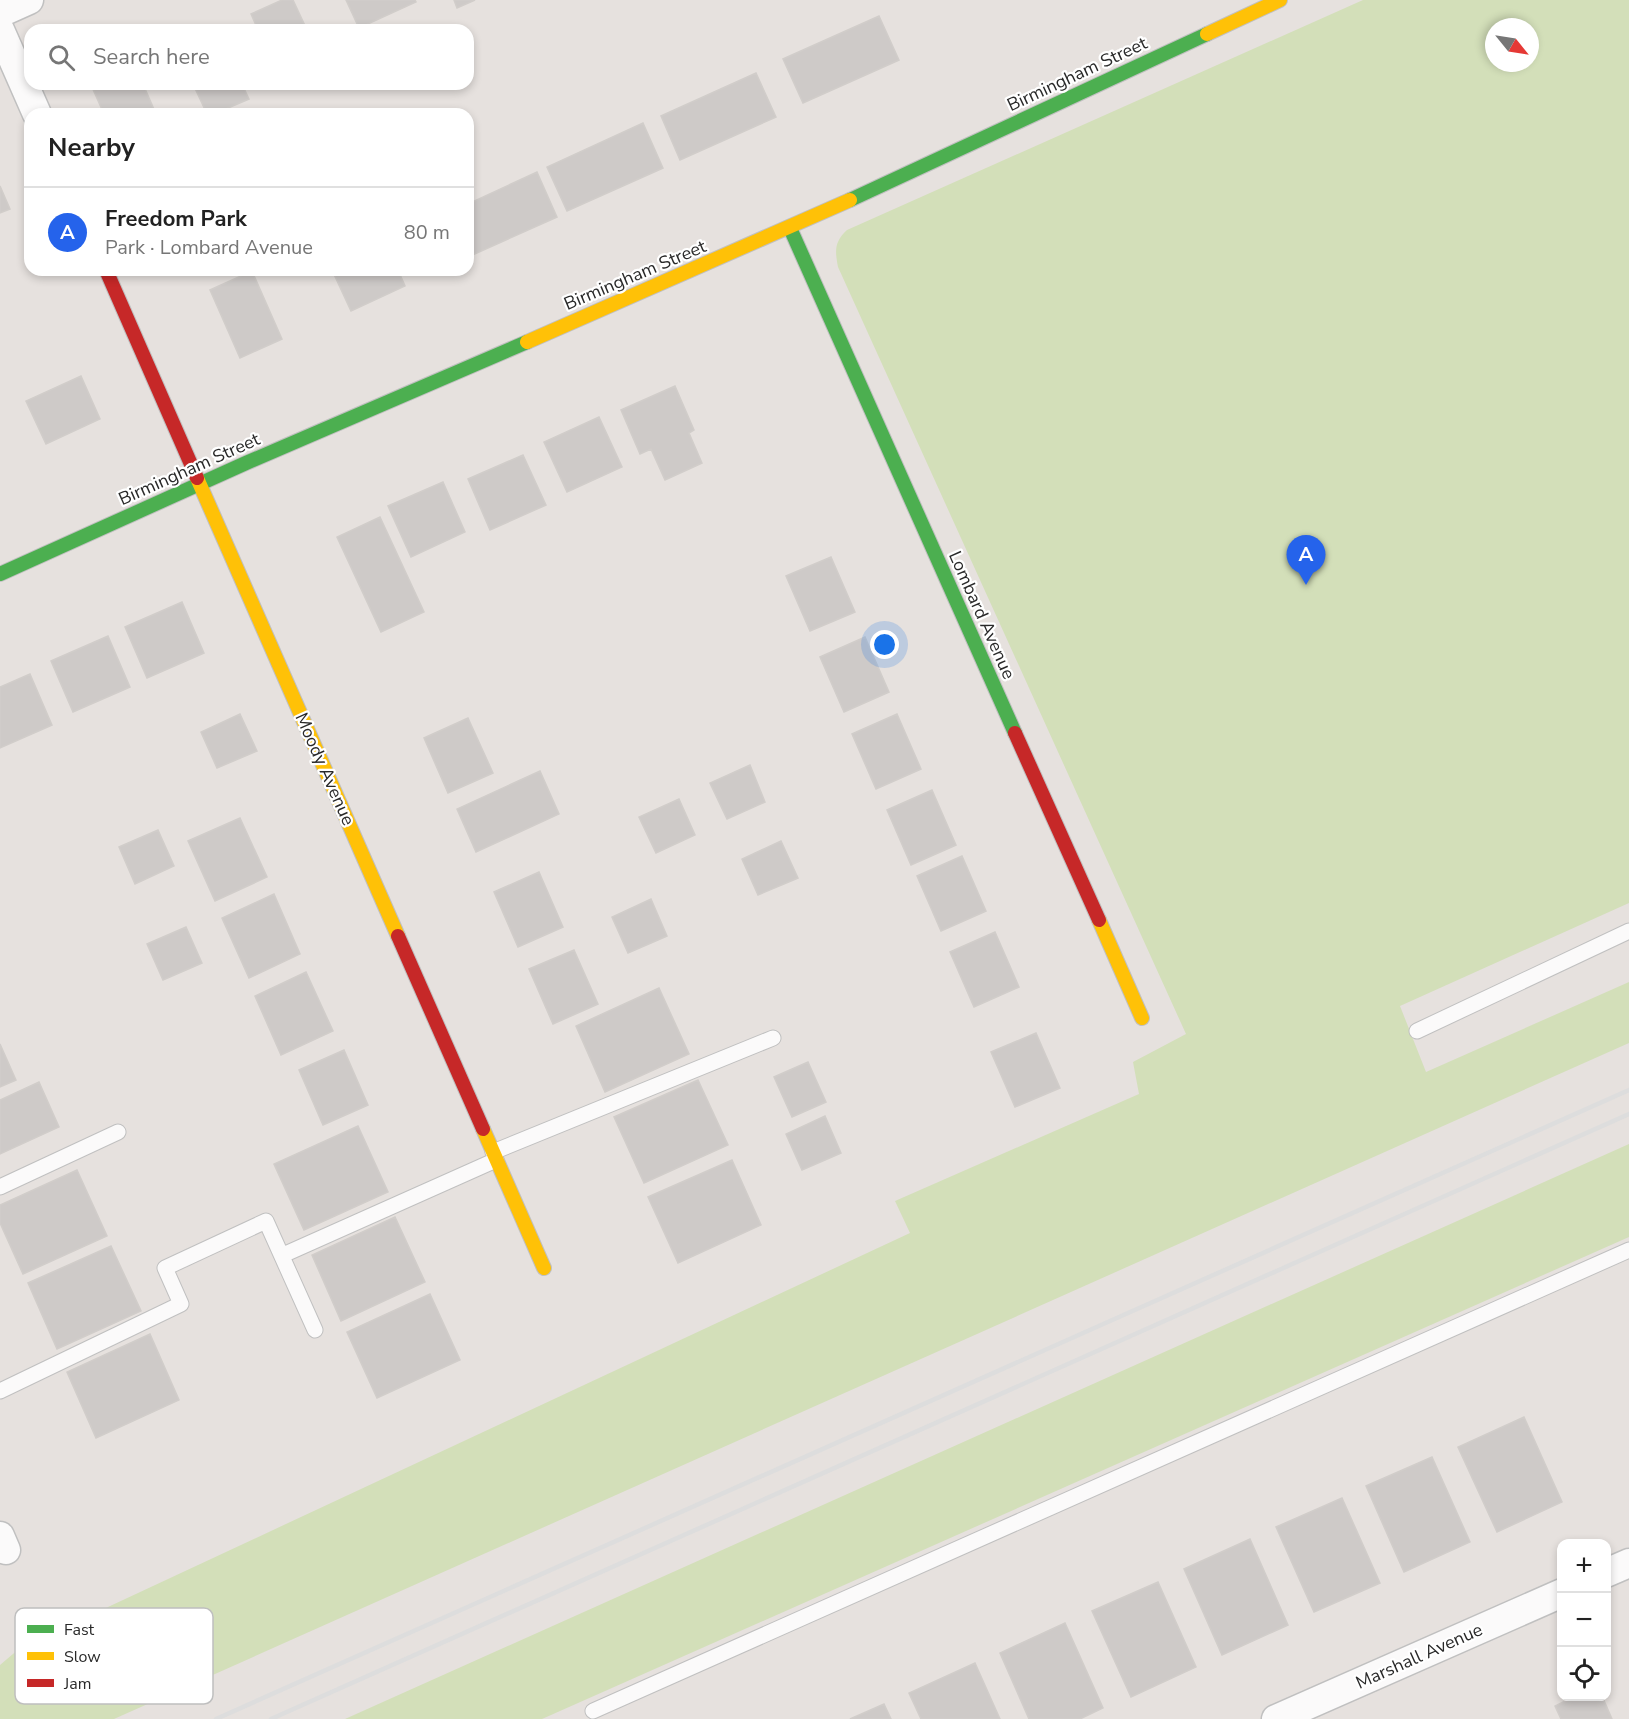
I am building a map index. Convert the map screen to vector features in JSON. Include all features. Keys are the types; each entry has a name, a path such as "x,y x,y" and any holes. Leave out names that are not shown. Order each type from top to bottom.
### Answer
{"street":[{"path":"0,13 29,0"},
{"name":"Birmingham Street","path":"0,574 200,483 790,228 1280,0"},
{"path":"0,30 24,84"},
{"path":"26,90 34,108"},
{"name":"Lombard Avenue","path":"790,228 1142,1018"},
{"name":"Moody Avenue","path":"109,276 544,1268"},
{"path":"1611,1571 1629,1563"},
{"name":"Marshall Avenue","path":"1276,1719 1557,1595"}],"lane":[{"path":"1416,1030 1629,932"},
{"path":"283,1256 495,1156 773,1038"},
{"path":"0,1187 118,1132"},
{"path":"0,1391 181,1304 165,1268 266,1221 315,1330"},
{"path":"593,1711 1629,1250"}],"green space":[{"path":"1363,0 1629,0 1629,903 1400,1006 1426,1072 1629,982 1629,1043 213,1675 213,1608 106,1608 910,1233 895,1201 1139,1094 1133,1062 1186,1034 838,267 836,247 847,230"},
{"path":"1629,1144 1629,1237 542,1719 345,1719"},
{"path":"15,1652 15,1704 148,1704 114,1719 0,1719 0,1665"}],"building":[{"path":"282,0 293,0 304,24 255,24 251,14"},
{"path":"346,0 415,0 416,2 368,24 357,24"},
{"path":"454,0 475,0 457,8"},
{"path":"879,16 899,60 803,103 783,59"},
{"path":"756,73 776,117 680,160 661,116"},
{"path":"93,90 146,90 153,108 101,108"},
{"path":"196,90 245,90 249,99 228,108 204,108"},
{"path":"643,123 663,168 567,211 547,167"},
{"path":"537,172 557,217 474,254 474,201"},
{"path":"0,186 10,209 0,213"},
{"path":"241,276 254,276 282,339 240,358 210,290"},
{"path":"335,276 401,276 405,286 351,311"},
{"path":"81,376 100,419 46,444 26,401"},
{"path":"675,386 694,430 689,433 702,463 665,480 651,449 640,454 621,410"},
{"path":"599,417 622,467 567,492 544,442"},
{"path":"523,455 546,505 490,530 468,479"},
{"path":"443,482 465,532 411,557 388,506"},
{"path":"380,517 424,612 381,632 337,537"},
{"path":"831,557 855,612 810,631 786,576"},
{"path":"182,602 204,653 147,678 125,627"},
{"path":"108,636 130,687 73,712 51,661"},
{"path":"865,637 889,692 844,712 820,657"},
{"path":"30,674 52,725 0,748 0,687"},
{"path":"240,714 257,751 217,768 201,732"},
{"path":"897,714 921,769 876,789 852,734"},
{"path":"468,718 493,773 448,793 424,738"},
{"path":"750,765 765,802 727,819 710,783"},
{"path":"540,771 559,814 476,852 457,809"},
{"path":"932,790 956,845 911,865 887,810"},
{"path":"679,799 695,835 656,853 639,817"},
{"path":"240,818 267,877 215,901 188,841"},
{"path":"158,830 174,866 135,884 119,847"},
{"path":"781,841 798,878 758,895 742,859"},
{"path":"962,856 986,911 941,931 917,876"},
{"path":"539,872 563,927 518,947 494,892"},
{"path":"274,894 300,954 249,978 222,918"},
{"path":"651,899 667,936 628,953 612,917"},
{"path":"186,927 202,963 163,980 147,944"},
{"path":"995,932 1019,987 974,1007 950,952"},
{"path":"574,950 598,1004 553,1024 529,969"},
{"path":"306,972 333,1031 281,1055 255,996"},
{"path":"659,988 689,1054 605,1092 576,1026"},
{"path":"1036,1033 1060,1088 1015,1107 991,1052"},
{"path":"0,1044 16,1080 0,1087"},
{"path":"344,1050 368,1105 323,1125 299,1070"},
{"path":"808,1062 826,1102 792,1117 774,1077"},
{"path":"698,1080 728,1145 644,1183 614,1117"},
{"path":"39,1082 59,1127 0,1154 0,1100"},
{"path":"825,1116 841,1153 802,1170 786,1134"},
{"path":"358,1126 388,1192 304,1230 274,1164"},
{"path":"732,1160 761,1225 678,1263 648,1197"},
{"path":"77,1170 107,1236 23,1274 0,1223 0,1205"},
{"path":"395,1217 425,1282 341,1321 312,1255"},
{"path":"111,1246 141,1311 57,1349 28,1283"},
{"path":"430,1294 460,1360 377,1398 347,1332"},
{"path":"150,1334 179,1400 96,1438 67,1372"},
{"path":"1524,1417 1562,1502 1497,1532 1458,1447"},
{"path":"1432,1457 1470,1542 1404,1572 1366,1486"},
{"path":"1342,1498 1380,1583 1314,1612 1276,1527"},
{"path":"1250,1539 1288,1625 1222,1655 1184,1569"},
{"path":"1158,1582 1196,1667 1131,1697 1092,1611"},
{"path":"1065,1623 1103,1708 1080,1719 1029,1719 1000,1653"},
{"path":"975,1663 1000,1719 921,1719 909,1693"},
{"path":"1565,1701 1604,1701 1612,1719 1561,1719 1555,1706"},
{"path":"884,1704 891,1719 850,1719"}],"railway":[{"path":"216,1719 1629,1090"},
{"path":"271,1719 1629,1114"}],"traffic: fast":[{"path":"850,200 1207,34"},
{"path":"790,228 1015,733"},
{"path":"0,574 246,463 527,342"}],"traffic: slow":[{"path":"1207,34 1280,0"},
{"path":"527,342 850,200"},
{"path":"197,478 398,936"},
{"path":"1099,920 1142,1018"},
{"path":"483,1129 544,1268"}],"traffic: jam":[{"path":"109,276 197,478"},
{"path":"1015,733 1099,920"},
{"path":"398,936 483,1129"}],"place":[{"name":"Freedom Park","path":"1306,585"}]}
